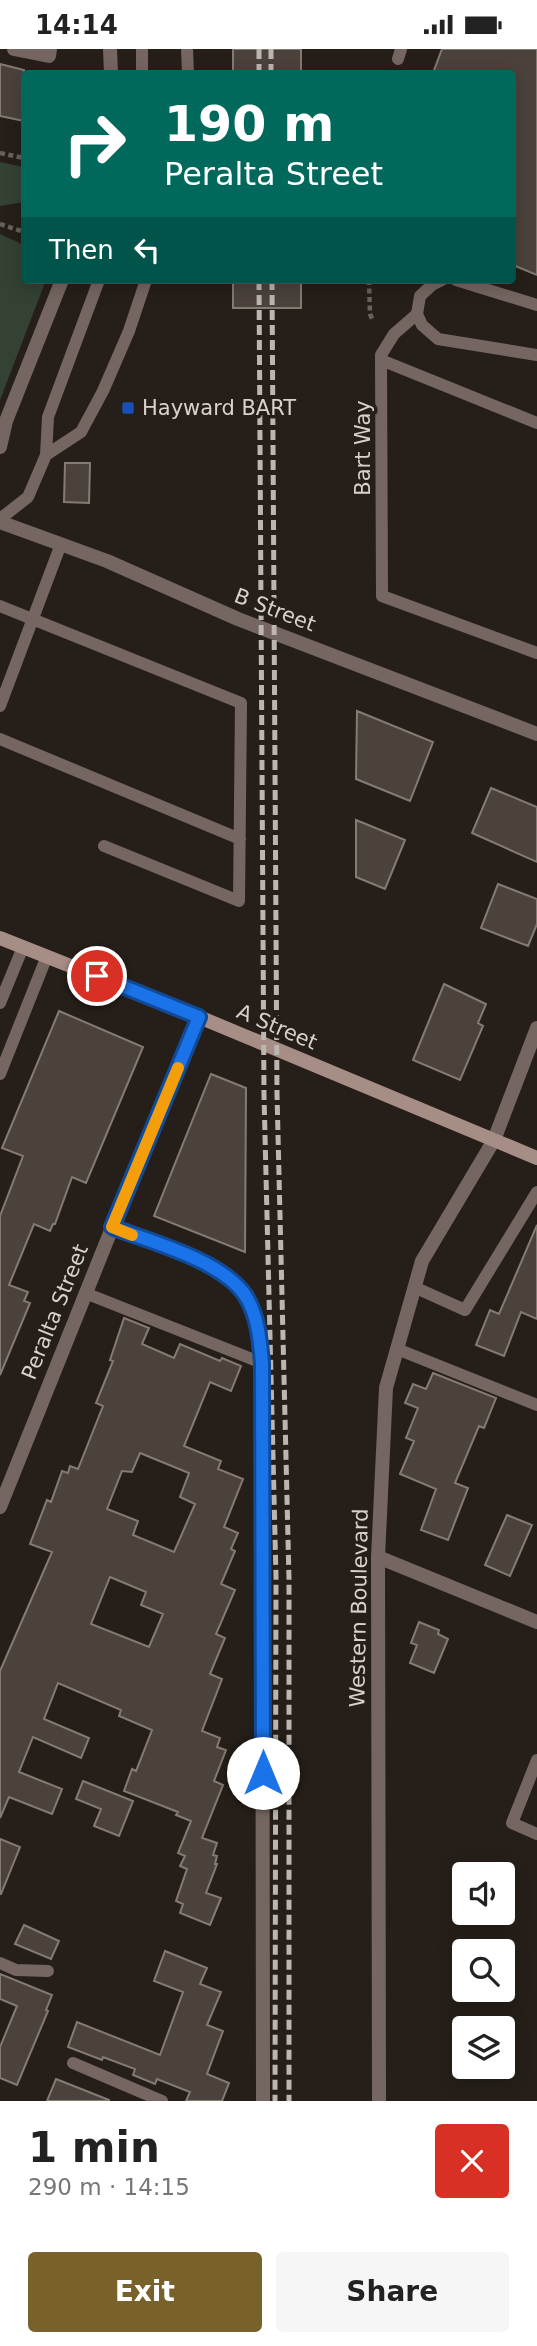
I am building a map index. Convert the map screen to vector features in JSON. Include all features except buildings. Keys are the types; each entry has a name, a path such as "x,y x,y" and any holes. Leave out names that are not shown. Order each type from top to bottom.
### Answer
{"main road":[{"name":"A Street","path":"0,938 537,1157"}],"street":[{"path":"14,49 49,56 50,49"},
{"path":"110,49 111,70"},
{"path":"0,447 6,421 60,284"},
{"name":"B Street","path":"0,521 128,570 238,619 537,734"},
{"name":"Peralta Street","path":"0,1507 199,1017"},
{"name":"Western Boulevard","path":"379,2101 378,1557 386,1388 422,1261 494,1140 537,1028"},
{"path":"112,1227 204,1263 226,1275 246,1296 258,1328 262,1363 263,2101"},
{"path":"378,1557 537,1622"}],"lane":[{"path":"142,49 142,70"},
{"path":"187,49 188,70"},
{"path":"0,521 28,496 46,455 48,417 98,284"},
{"path":"46,455 81,432 103,391 129,331 145,284"},
{"path":"434,284 420,296 417,314 422,325 438,339 537,355"},
{"path":"469,284 537,305"},
{"path":"417,314 394,334 381,355 381,360 537,423"},
{"name":"Bart Way","path":"381,360 382,596 537,653"},
{"path":"0,706 61,544"},
{"path":"0,606 241,703 239,901 104,846"},
{"path":"0,739 240,839"},
{"path":"0,1003 23,947"},
{"path":"0,1074 47,956"},
{"path":"414,1287 465,1310 537,1192"},
{"path":"85,1293 262,1363"},
{"path":"397,1349 537,1405"},
{"path":"537,1760 512,1823 537,1834"},
{"path":"0,1963 16,1970 48,1971"},
{"path":"73,2063 162,2101"}],"path":[{"path":"0,153 21,157"},
{"path":"0,224 21,231"},
{"path":"369,284 370,314 373,321"}],"green space":[{"path":"0,162 21,166 21,202 0,206"},
{"path":"0,234 21,244 21,284 44,284 0,400"}],"railway":[{"path":"259,49 259,70"},
{"path":"271,49 271,70"},
{"path":"259,284 264,1095 276,1577 275,2101"},
{"path":"272,284 277,1094 289,1579 289,2101"}],"slow traffic":[{"path":"132,1235 112,1227 178,1068"}],"place":[{"name":"Hayward BART","path":"128,408"}],"route":[{"path":"97,976 199,1017 112,1227 204,1263 226,1275 246,1296 258,1328 262,1363 263,1773"}]}
